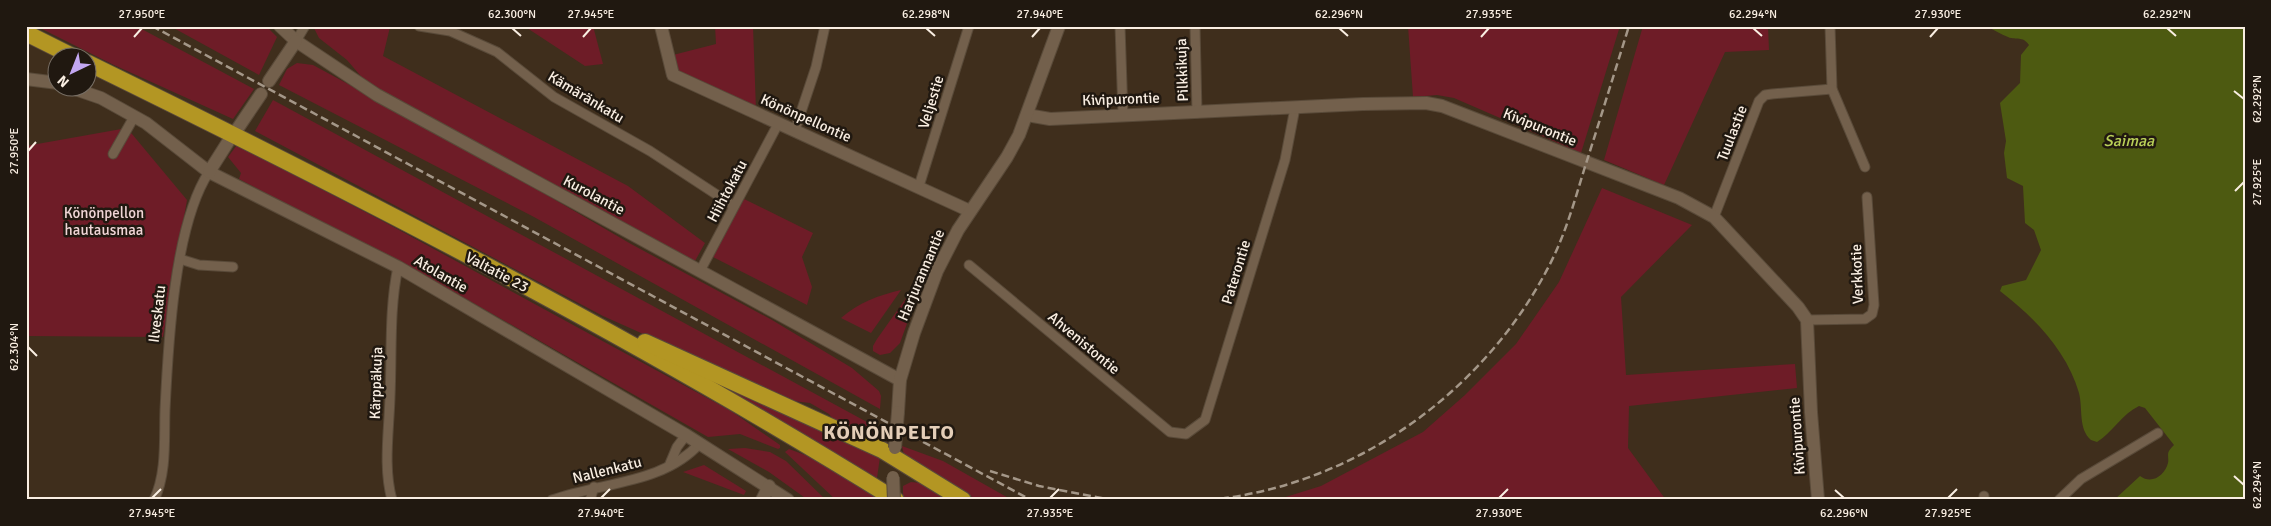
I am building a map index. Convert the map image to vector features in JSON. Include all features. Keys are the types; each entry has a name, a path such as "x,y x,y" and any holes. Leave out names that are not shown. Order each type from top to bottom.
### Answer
{"highway":[{"path":"26,33 56,48"},
{"name":"Valtatie 23","path":"98,68 208,122 532,290 790,435 895,500"},
{"path":"532,290 894,453 962,500"}],"street":[{"name":"Kurolantie","path":"280,26 296,40 377,95 900,380"},
{"path":"269,81 305,26"},
{"name":"Kämäränkatu","path":"419,26 450,31 497,52 554,97 650,151 734,206"},
{"name":"Könönpellontie","path":"661,26 673,75 970,211"},
{"path":"795,130 816,67 825,26"},
{"name":"Veljestie","path":"919,186 969,26"},
{"path":"1120,26 1122,115"},
{"name":"Pilkkikuja","path":"1195,26 1197,113"},
{"path":"1830,26 1832,89 1865,167"},
{"name":"Harjurannantie","path":"895,500 893,477 894,453 900,380 914,333 937,271 970,211 1007,157 1027,115 1055,29"},
{"path":"26,79 48,82"},
{"name":"Tuulastie","path":"1714,217 1759,101 1765,95 1832,89"},
{"path":"238,128 261,94"},
{"name":"Atolantie","path":"98,97 134,117 209,172 398,267 686,435 769,486 788,500"},
{"name":"Kivipurontie","path":"1027,115 1050,119 1426,103 1442,106 1679,198 1714,217 1798,307 1807,320 1811,412 1818,500"},
{"name":"Paterontie","path":"1186,434 1205,420 1284,160 1295,108"},
{"path":"113,154 134,117"},
{"name":"Hiihtokatu","path":"700,270 778,124"},
{"name":"Ilveskatu","path":"154,500 162,478 168,346 180,259 199,190 228,142"},
{"name":"Verkkotie","path":"1807,320 1865,319 1872,314 1874,305 1867,197"},
{"path":"180,259 199,265 233,267"},
{"name":"Ahvenistontie","path":"968,265 1170,432 1186,434"},
{"name":"Kärppäkuja","path":"392,500 388,487 388,448 394,299 398,267"},
{"path":"2059,500 2081,479 2158,433"},
{"path":"669,466 686,435"},
{"name":"Nallenkatu","path":"552,500 594,487 632,480 680,462 700,444"},
{"path":"762,500 769,486"},
{"path":"590,500 594,487"}],"green space":[{"path":"36,26 136,26 254,89 233,119 98,57 98,48 80,48"},
{"path":"170,26 266,26 277,37 259,75"},
{"path":"313,26 390,27 383,56 628,186 705,243 695,261 377,95 347,60 319,38"},
{"path":"524,26 593,26 603,64 585,66"},
{"path":"715,26 753,26 756,110 678,72 673,55 716,44"},
{"path":"1408,26 1620,26 1581,153 1454,98 1437,95 1413,97"},
{"path":"1643,26 1768,26 1769,50 1725,52 1664,185 1604,160"},
{"path":"297,63 313,65 457,143 631,244 772,320 852,368 879,391 881,396 880,409 534,217 279,85 287,69"},
{"path":"273,100 878,428 876,439 837,424 829,414 810,403 793,401 603,316 255,131"},
{"name":"Könönpellon hautausmaa","path":"127,128 187,200 163,337 26,336 26,146"},
{"path":"237,145 388,224 731,411 780,445 780,448 778,449 740,434 708,437 468,300 239,179 241,173 228,157"},
{"path":"1602,188 1692,225 1621,297 1626,375 1795,364 1797,388 1629,406 1628,448 1666,500 1276,500 1321,486 1423,432 1465,395 1516,344 1559,282"},
{"path":"744,199 813,233 802,257 812,287 807,305 711,256"},
{"path":"934,246 938,249 919,290 900,343 890,353 880,355 873,351 873,346 911,291"},
{"path":"901,290 871,333 841,318 869,300"},
{"path":"651,350 880,457 877,478"},
{"path":"902,446 943,461 1012,500 976,500 966,492 912,464 904,455"},
{"path":"745,448 770,452 786,461 826,500 808,500 769,472 728,449"},
{"path":"789,449 813,458 878,495 878,500 836,500 785,452"},
{"path":"704,465 746,491 744,495 683,472"},
{"path":"911,482 921,483 948,500 909,500 903,497 903,486"}],"water":[{"name":"Saimaa","path":"1985,26 2245,26 2245,500 2114,500 2140,476 2145,479 2153,479 2161,475 2168,463 2168,452 2174,445 2145,408 2139,406 2133,409 2097,442 2091,440 2084,430 2079,393 2074,378 2058,349 2025,312 2000,291 2002,286 2026,280 2041,250 2034,230 2025,223 2023,186 2007,178 2004,153 2006,141 2000,103 2020,83 2021,55 2029,45 2022,39 2008,37"}],"railway":[{"path":"152,26 1031,500"},
{"path":"1209,500 1262,491 1314,476 1362,454 1408,426 1450,393 1488,355 1521,312 1549,266 1560,243 1629,26"},
{"path":"990,471 1039,486 1112,500"}],"district":[{"name":"KÖNÖNPELTO","path":"889,432"}]}
